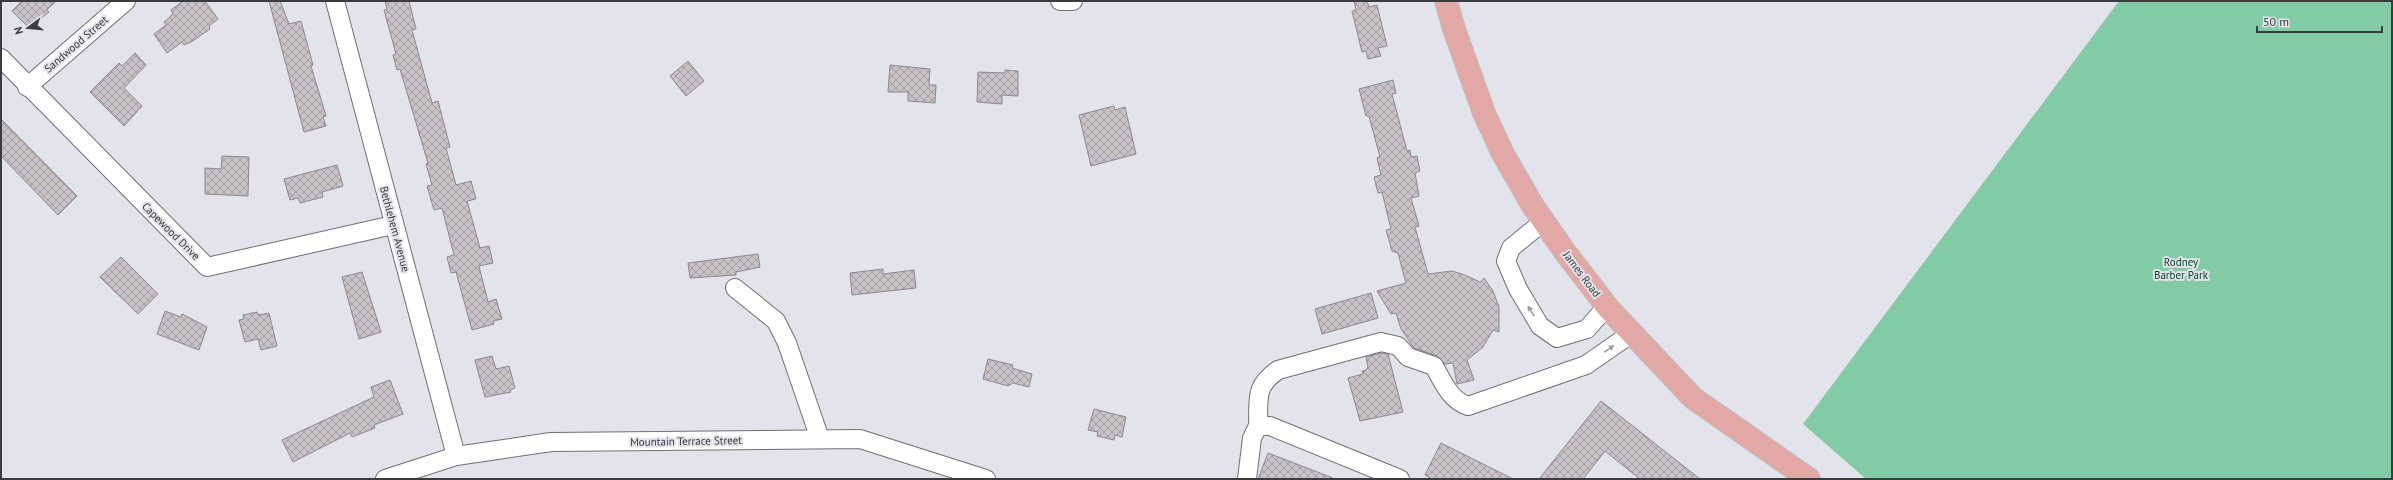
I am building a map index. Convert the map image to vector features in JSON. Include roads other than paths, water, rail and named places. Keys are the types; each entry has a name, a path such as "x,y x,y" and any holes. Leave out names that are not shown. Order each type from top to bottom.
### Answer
{"main road":[{"name":"James Road","path":"1446,1 1456,36 1503,154 1544,221 1607,306 1693,398 1809,479"}],"street":[{"name":"Sandwood Street","path":"27,87 126,1"},
{"name":"Bethlehem Avenue","path":"336,1 393,225 456,456"},
{"path":"1060,1 1073,1"},
{"name":"Capewood Drive","path":"1,58 27,87 207,267 393,225"},
{"path":"1544,221 1511,248 1506,261 1518,289 1540,326 1557,338 1564,336 1587,329 1607,306"},
{"path":"735,288 776,321 787,343 820,439"},
{"path":"1247,479 1252,438 1258,426 1259,391 1264,380 1278,370 1381,342 1398,346 1408,357 1434,366 1450,394 1458,403 1468,406 1586,365 1632,333"},
{"path":"1258,426 1270,426 1400,479"},
{"name":"Mountain Terrace Street","path":"385,479 456,456 551,442 820,439 860,439 986,479"}],"park label":[{"name":"Rodney Barber Park","path":"2181,268"}]}
